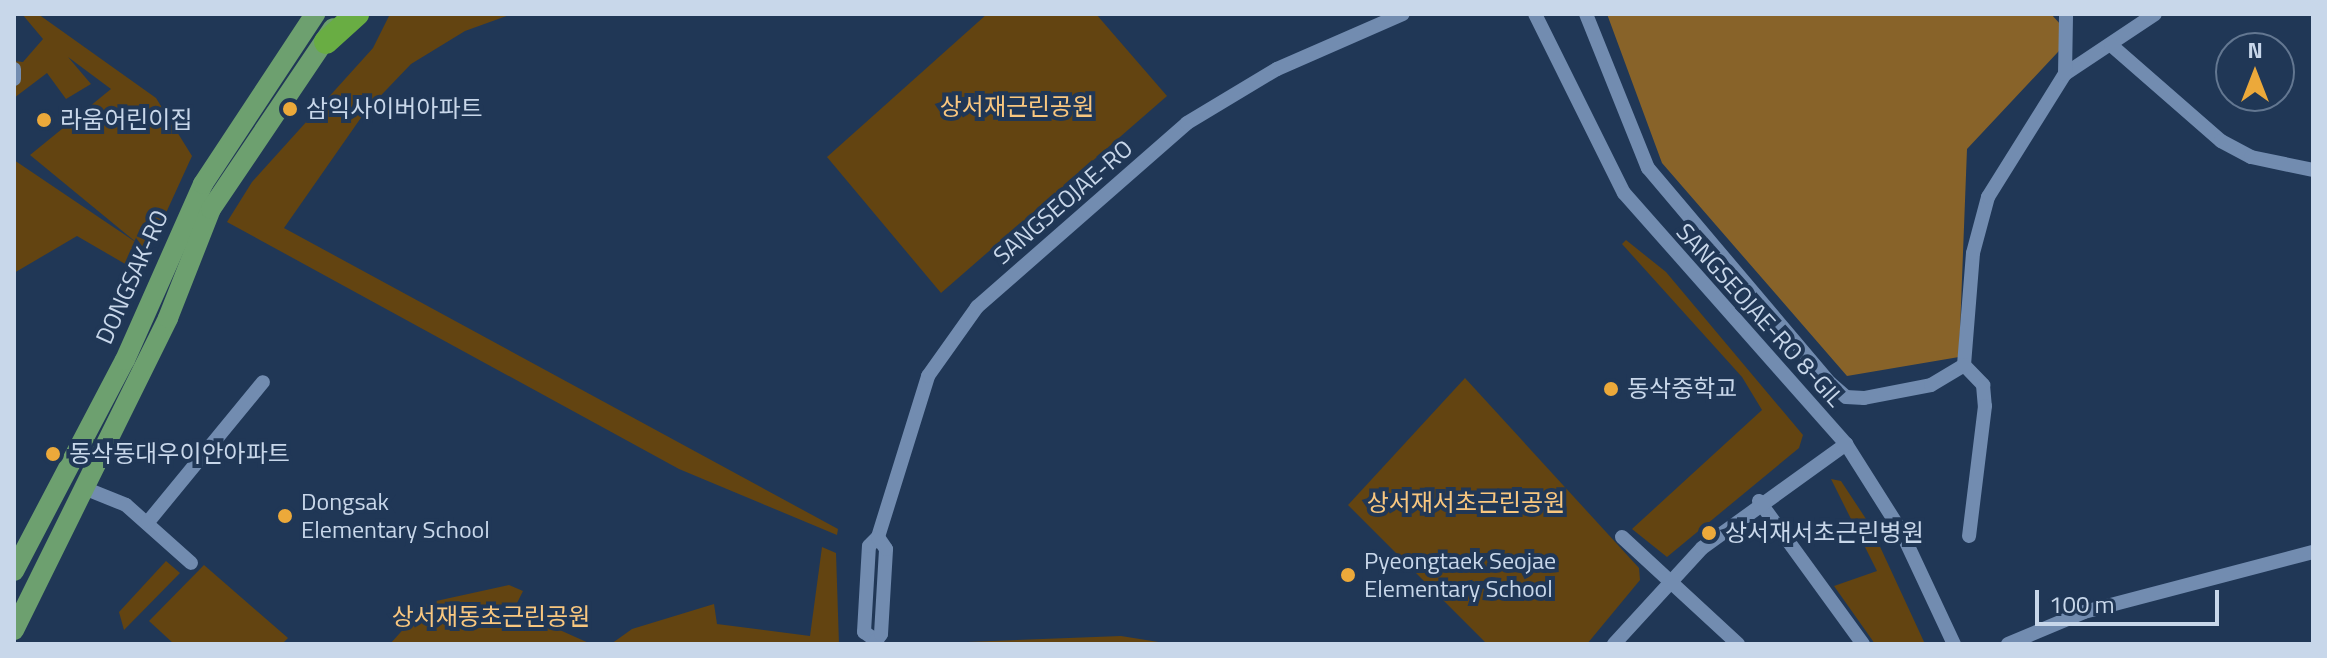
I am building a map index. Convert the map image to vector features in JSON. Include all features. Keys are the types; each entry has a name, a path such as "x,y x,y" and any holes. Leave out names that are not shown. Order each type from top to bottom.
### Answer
{"highway":[{"path":"326,42 357,14"}],"main road":[{"name":"DONGSAK-RO","path":"14,571 125,360 203,184 315,14"},
{"name":"DONGSAK-RO","path":"14,630 168,318 211,209 326,42 341,14"}],"street":[{"name":"SANGSEOJAE-RO","path":"874,642 864,632 867,561 878,537 928,376 977,307 1187,123 1277,69 1403,14"},
{"name":"SANGSEOJAE-RO 8-GIL","path":"1535,14 1624,193 1846,444 1901,531 1954,644"},
{"path":"1586,14 1648,168 1830,383 1846,397 1864,398 1931,385 1964,365"},
{"path":"2065,74 2066,14"},
{"path":"1969,536 1985,406 1983,385 1964,365 1973,253 1988,197 2065,74 2155,14"},
{"path":"2111,45 2221,141 2251,157 2313,170"},
{"path":"14,69 14,79"},
{"path":"148,522 263,382"},
{"path":"1614,644 1669,581 1759,501 1846,444"},
{"path":"84,488 148,522 191,563"},
{"path":"1759,501 1863,644"},
{"path":"1622,537 1738,644"},
{"path":"2008,644 2084,612 2313,552"}],"green space":[{"path":"22,14 38,14 156,98 192,156 139,272 77,236 14,273 14,160 137,243 30,155 111,89 68,57 91,84 66,99 47,73 14,98 14,61 23,62 43,39"},
{"path":"390,14 512,14 465,31 411,64 365,112 284,228 838,529 837,535 679,469 227,222 252,182 373,48"},
{"name":"상서재근린공원","path":"987,14 1096,14 1167,96 941,293 827,157"},
{"path":"1626,240 1666,272 1803,435 1799,448 1667,557 1632,529 1762,410 1742,377 1622,244"},
{"name":"상서재서초근린공원","path":"1465,378 1639,568 1640,580 1587,644 1487,644 1348,505"},
{"path":"1831,479 1841,481 1870,525 1925,644 1875,644 1834,586 1877,571"},
{"path":"822,547 836,553 839,644 611,644 632,629 714,604 717,624 810,636"},
{"path":"166,561 180,573 124,630 119,612"},
{"path":"204,565 288,638 282,644 174,644 149,621"},
{"name":"상서재동초근린공원","path":"509,585 523,591 517,603 524,614 591,644 390,644 427,603"},
{"path":"1121,636 1171,644 917,644"}],"shaded area":[{"path":"1607,14 2051,14 2072,37 1967,149 1959,357 1847,376 1662,163"}],"place":[{"name":"삼익사이버아파트","path":"290,109"},
{"name":"라움어린이집","path":"44,120"},
{"name":"동삭중학교","path":"1611,389"},
{"name":"동삭동대우이안아파트","path":"53,454"},
{"name":"Dongsak Elementary School","path":"285,516"},
{"name":"상서재서초근린병원","path":"1709,533"},
{"name":"Pyeongtaek Seojae Elementary School","path":"1348,575"}]}
